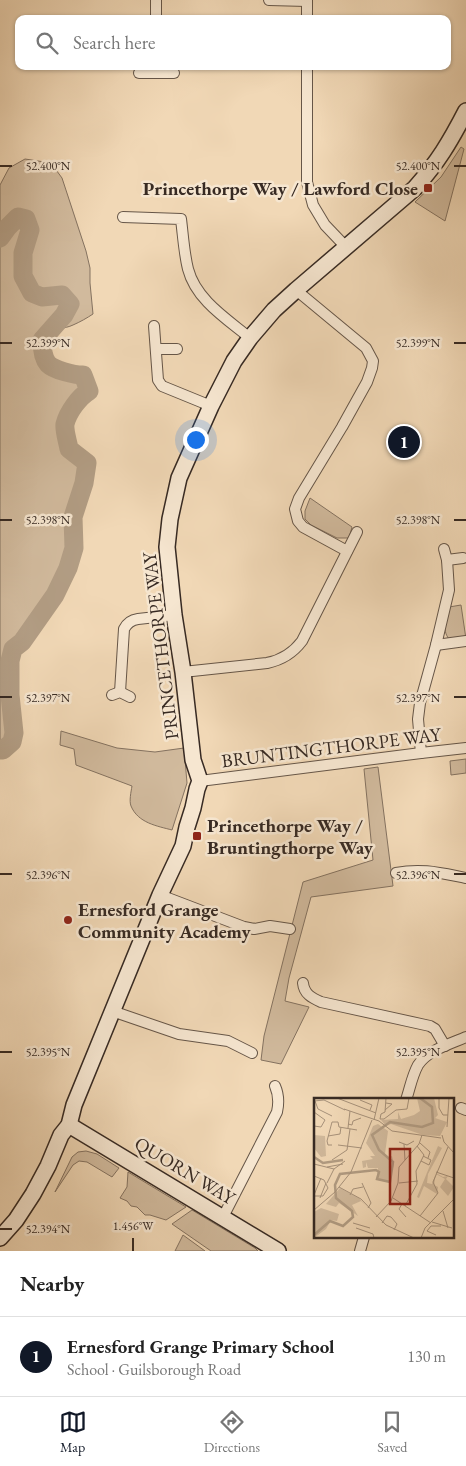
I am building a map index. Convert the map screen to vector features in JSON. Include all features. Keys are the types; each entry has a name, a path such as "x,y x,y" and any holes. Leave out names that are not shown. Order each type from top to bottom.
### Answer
{"street":[{"path":"156,0 156,15"},
{"path":"269,0 307,1 307,15"},
{"path":"139,73 155,70 174,73"},
{"path":"307,70 307,182 313,205 325,225 345,246"},
{"name":"PRINCETHORPE WAY","path":"200,780 193,760 183,672 174,615 168,547 170,519 179,478 211,406 234,361 250,338 274,310 345,246 410,193 430,172 448,146 466,111"},
{"path":"123,217 181,218 188,270 195,287 216,310 250,338"},
{"path":"296,290 366,348 372,358 372,368 364,388 296,506 297,518 302,527 347,552"},
{"path":"154,326 158,380 162,386 211,406"},
{"path":"156,349 177,349"},
{"path":"183,672 267,663 278,660 292,652 302,641 357,532"},
{"path":"421,752 418,719 420,704 449,590 447,560 444,549"},
{"path":"447,560 463,558"},
{"path":"130,696 116,693 126,626 132,620 174,615"},
{"path":"436,645 466,641"},
{"name":"BRUNTINGTHORPE WAY","path":"200,780 466,748"},
{"path":"0,1238 25,1208 48,1166 62,1135 69,1125 74,1105 112,1011 160,895 183,846 200,780"},
{"path":"396,873 428,870 466,878"},
{"path":"160,895 244,927 254,929 270,926 290,929"},
{"path":"303,983 304,991 321,1002 430,1026 435,1030 445,1046"},
{"path":"112,1011 179,1034 228,1041 252,1053"},
{"path":"407,1098 420,1063 430,1054 466,1037"},
{"path":"223,1217 277,1112 279,1101 275,1086"},
{"name":"QUORN WAY","path":"69,1125 277,1251"},
{"path":"360,1251 364,1238"}],"shaded area":[{"path":"461,147 464,149 445,221 415,202 441,177"},
{"path":"25,159 51,163 62,178 90,268 93,314 73,325 47,334 42,348 43,355 57,369 83,375 89,391 74,405 66,419 65,427 69,449 87,463 84,483 73,517 74,548 68,568 55,595 22,642 12,649 10,695 14,733 12,742 3,750 0,750 0,185 9,168"},
{"path":"310,498 352,527 349,538 337,538 311,525 305,519 305,511"},
{"path":"461,605 466,639 449,639 445,627 449,607"},
{"path":"61,731 117,748 155,752 184,748 187,783 172,830 148,823 134,812 130,804 132,786 76,765 74,749 60,745"},
{"path":"466,759 466,773 451,775 450,761"},
{"path":"378,767 393,886 311,897 289,978 285,1001 309,1007 281,1064 261,1060 264,1036 303,882 373,860 364,769"},
{"path":"86,1151 97,1154 119,1168 112,1177 87,1162 79,1161 73,1165 55,1192 72,1157 78,1152"},
{"path":"128,1172 186,1207 166,1220 145,1215 137,1207 131,1206 127,1201 120,1198 127,1187"},
{"path":"192,1210 258,1251 211,1251 172,1224"},
{"path":"183,1235 205,1251 175,1251"}],"waterway":[{"path":"0,238 18,217 26,219 30,230 23,253 23,276 32,293 42,297 62,295 70,304 64,315 42,340 45,359 48,364 55,368 83,375 89,391 74,405 65,424 69,449 87,463 84,483 73,517 74,548 68,568 55,595 22,642 13,649 10,661 10,695 14,733 12,742 3,750 0,750"}],"place":[{"name":"Princethorpe Way / Lawford Close","path":"428,188"},
{"name":"Ernesford Grange Primary School","path":"404,442"},
{"name":"Princethorpe Way / Bruntingthorpe Way","path":"197,836"},
{"name":"Ernesford Grange Community Academy","path":"68,920"}]}
